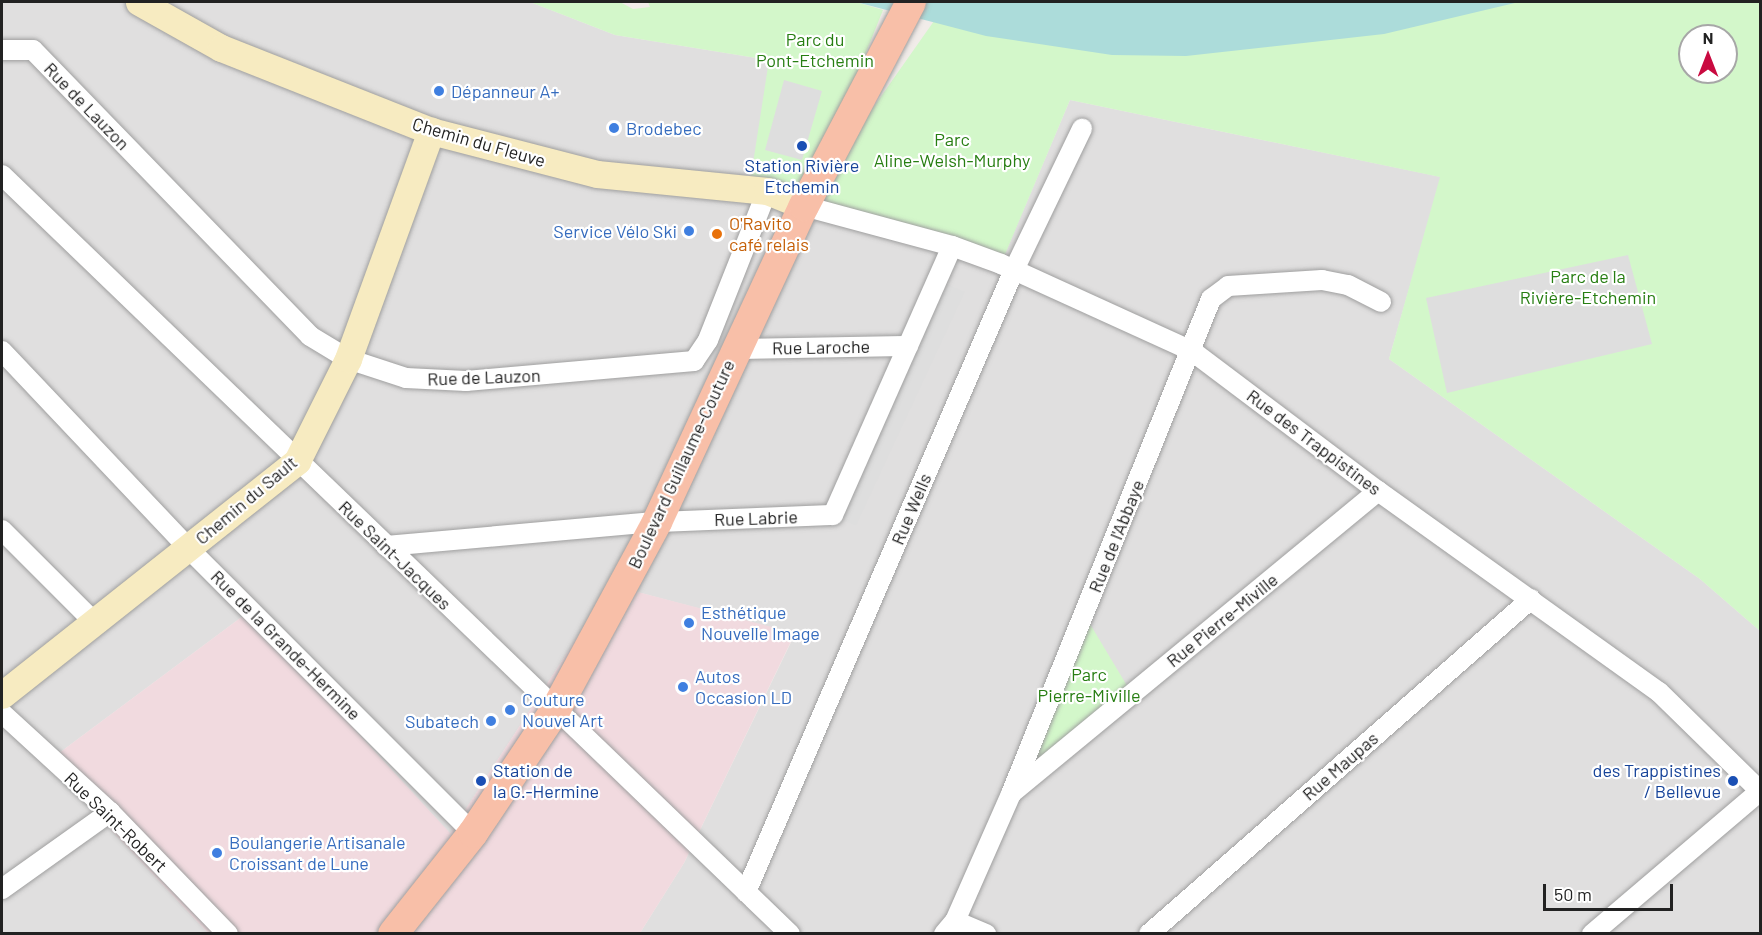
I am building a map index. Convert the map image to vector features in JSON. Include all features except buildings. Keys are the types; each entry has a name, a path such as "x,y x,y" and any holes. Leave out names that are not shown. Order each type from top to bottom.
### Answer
{"main road":[{"name":"Boulevard Guillaume-Couture","path":"393,933 473,833 556,709 657,522 735,349 804,206 911,2"}],"street":[{"name":"Chemin du Fleuve","path":"139,2 221,48 431,131 597,174 767,191 804,206"},
{"name":"Rue de Lauzon","path":"2,50 33,50 310,336 348,359 405,378 439,382 694,361 708,340 767,191"},
{"name":"Rue Wells","path":"746,892 1014,270 1082,129"},
{"name":"Chemin du Sault","path":"2,695 297,461 348,359 431,131"},
{"name":"Rue Saint-Jacques","path":"2,175 790,933"},
{"name":"Rue des Trappistines","path":"804,206 952,246 1014,270 1192,351 1378,491 1659,692 1761,791"},
{"name":"Rue Labrie","path":"386,546 657,522 833,515 952,246"},
{"name":"Rue de l'Abbaye","path":"950,927 1011,794 1212,299 1228,285 1322,280 1348,285 1382,302"},
{"name":"Rue Laroche","path":"735,349 908,346"},
{"name":"Rue de la Grande-Hermine","path":"2,351 188,548 473,833"},
{"name":"Rue Pierre-Miville","path":"1011,794 1378,491"},
{"path":"2,530 94,622"},
{"name":"Rue Maupas","path":"1149,933 1531,599"},
{"name":"Rue Saint-Robert","path":"2,713 110,812 218,931"},
{"path":"1592,933 1761,791"},
{"path":"2,889 110,812"},
{"path":"950,927 986,933"}],"shaded area":[{"path":"2,2 530,2 615,35 769,60 1001,263 1070,100 1441,177 1389,359 1700,579 1760,631 1760,933 640,933 684,863 795,634 611,585 450,834 247,613 47,762 208,933 2,934"},
{"path":"784,80 822,91 802,160 765,150"},
{"path":"1628,255 1652,344 1447,393 1426,298"},
{"path":"937,280 965,292 856,526 833,515"},
{"path":"611,585 795,633 684,863 640,933 208,933 47,762 247,613 450,833"}],"green space":[{"name":"Parc de la Rivière-Etchemin","path":"530,2 620,2 633,9 650,7 648,2 856,2 883,10 806,203 934,21 1109,2 1760,2 1760,631 1700,579 1389,359 1440,177 1070,100 1001,264 749,189 769,60 615,35"},
{"name":"Parc Pierre-Miville","path":"1084,614 1132,694 1011,794"}],"water":[{"path":"856,2 1519,2 1384,34 1186,56 1112,55 986,36"}],"place":[{"name":"Dépanneur A+","path":"439,91"},
{"name":"Brodebec","path":"614,128"},
{"name":"Station Rivière Etchemin","path":"802,146"},
{"name":"Service Vélo Ski","path":"689,231"},
{"name":"O'Ravito café relais","path":"717,234"},
{"name":"Esthétique Nouvelle Image","path":"689,623"},
{"name":"Autos Occasion LD","path":"683,687"},
{"name":"Couture Nouvel Art","path":"510,710"},
{"name":"Subatech","path":"491,721"},
{"name":"Station de la G.-Hermine","path":"481,781"},
{"name":"des Trappistines / Bellevue","path":"1733,781"},
{"name":"Boulangerie Artisanale Croissant de Lune","path":"217,853"}],"park label":[{"name":"Parc du Pont-Etchemin","path":"815,50"},
{"name":"Parc Aline-Welsh-Murphy","path":"952,150"}]}
